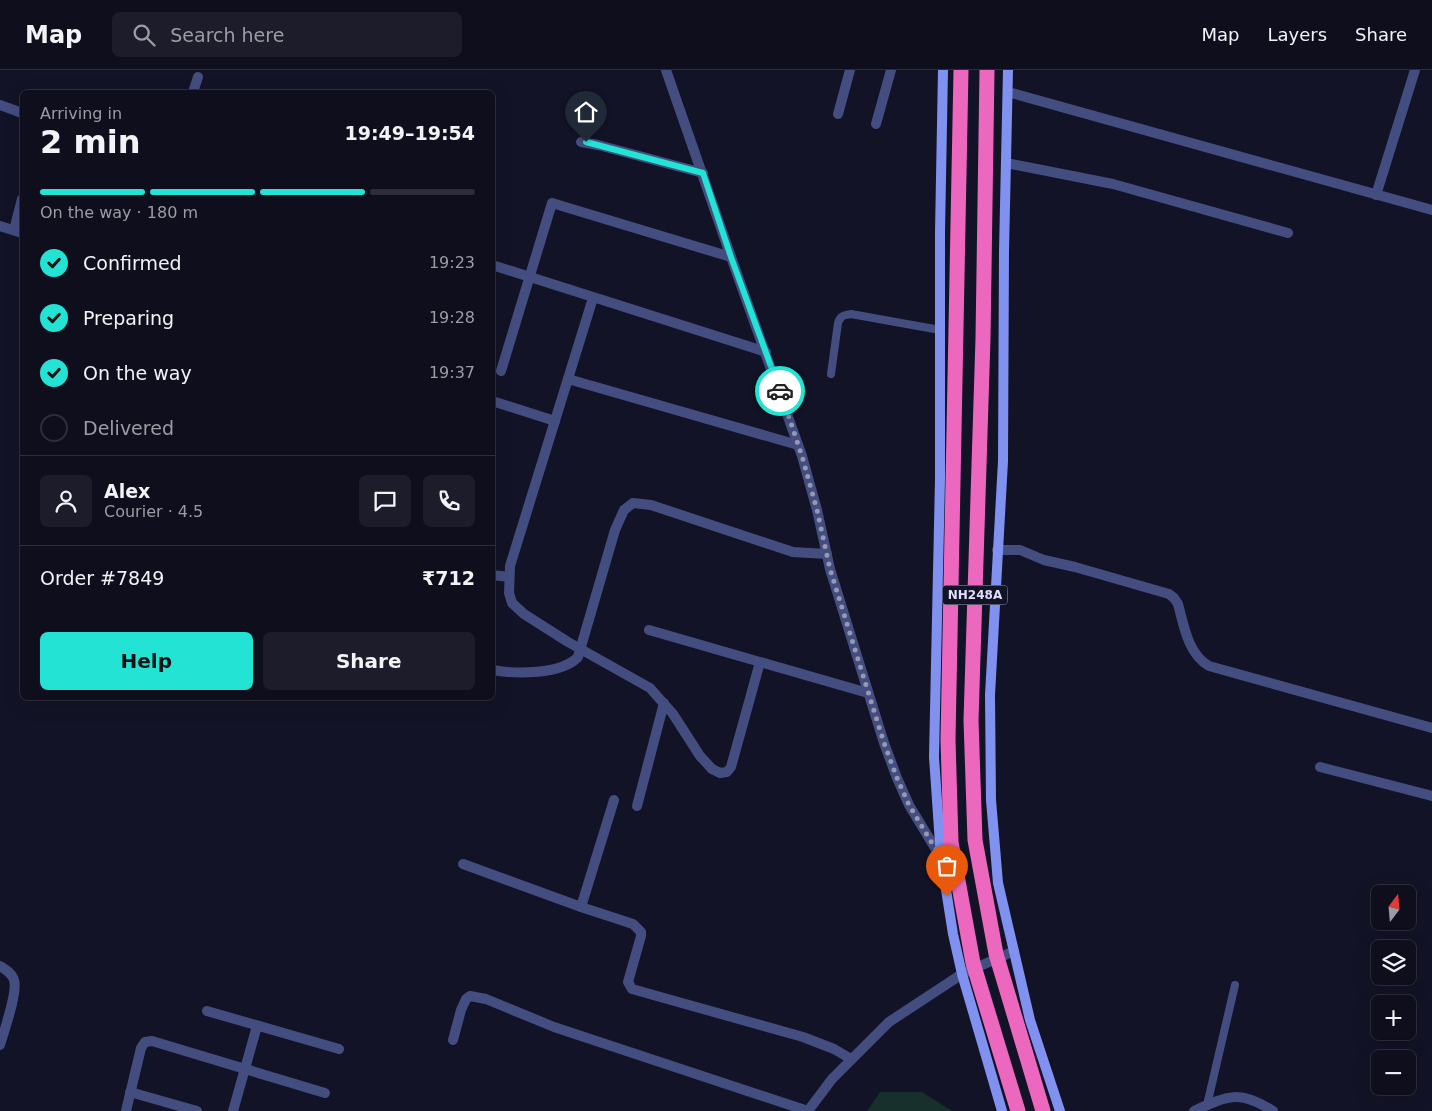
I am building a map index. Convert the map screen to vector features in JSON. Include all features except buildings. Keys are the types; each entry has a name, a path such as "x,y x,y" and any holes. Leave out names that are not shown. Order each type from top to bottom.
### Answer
{"highway":[{"name":"NH248A","path":"962,70 948,740 951,842 973,963 1018,1111"},
{"name":"NH248A","path":"987,70 983,338 971,720 975,840 996,954 1044,1111"}],"main road":[{"path":"943,70 940,479 934,757 941,858 962,974 1002,1111"},
{"path":"1008,70 1003,461 990,695 991,800 998,883 1030,1020 1060,1111"}],"street":[{"path":"666,70 798,445 817,510 827,554 868,693 897,778 909,805 941,858"},
{"path":"838,114 850,70"},
{"path":"876,124 891,70"},
{"path":"1376,195 1415,70"},
{"path":"194,90 198,77"},
{"path":"1008,92 1432,210"},
{"path":"0,105 20,112"},
{"path":"581,142 703,173"},
{"path":"1006,162 1113,184 1288,233"},
{"path":"501,371 552,203 731,257"},
{"path":"0,226 18,231 20,215"},
{"path":"495,266 766,352"},
{"path":"593,298 510,566 509,593 512,603 524,614 580,649 650,688 664,703 700,756 712,769 720,773 727,772 731,767 760,662"},
{"path":"568,379 798,445"},
{"path":"495,402 555,421"},
{"path":"495,670 504,672 553,670 572,663 578,657 615,530 624,510 633,502 651,505 793,552 827,554"},
{"path":"997,550 1020,550 1044,560 1113,577 1169,594 1178,604 1194,652 1202,662 1209,666 1432,728"},
{"path":"495,575 509,576"},
{"path":"649,630 868,693"},
{"path":"637,806 664,703"},
{"path":"1320,767 1432,796"},
{"path":"581,907 614,800"},
{"path":"463,864 633,924 641,932 628,982 632,989 802,1037 834,1049 851,1059"},
{"path":"453,1040 464,1004 470,996 475,996 564,1030 808,1111 832,1079 889,1022 962,974 1014,951"},
{"path":"0,966 10,974 15,986 0,1045"},
{"path":"207,1011 339,1049"},
{"path":"234,1111 257,1026"},
{"path":"126,1111 141,1048 145,1042 152,1041 325,1093"},
{"path":"130,1092 197,1111"},
{"path":"1194,1111 1219,1100 1240,1097 1250,1098 1273,1111"}],"lane":[{"path":"831,374 838,323 842,316 851,314 940,330"},
{"path":"1207,1105 1235,985"}],"green space":[{"path":"880,1092 922,1092 952,1111 867,1111"}],"way so far":[{"path":"780,391 802,456 817,510 830,569 884,743 909,805 941,858 947,896"}],"route":[{"path":"586,142 703,173 731,257 780,391"}]}
